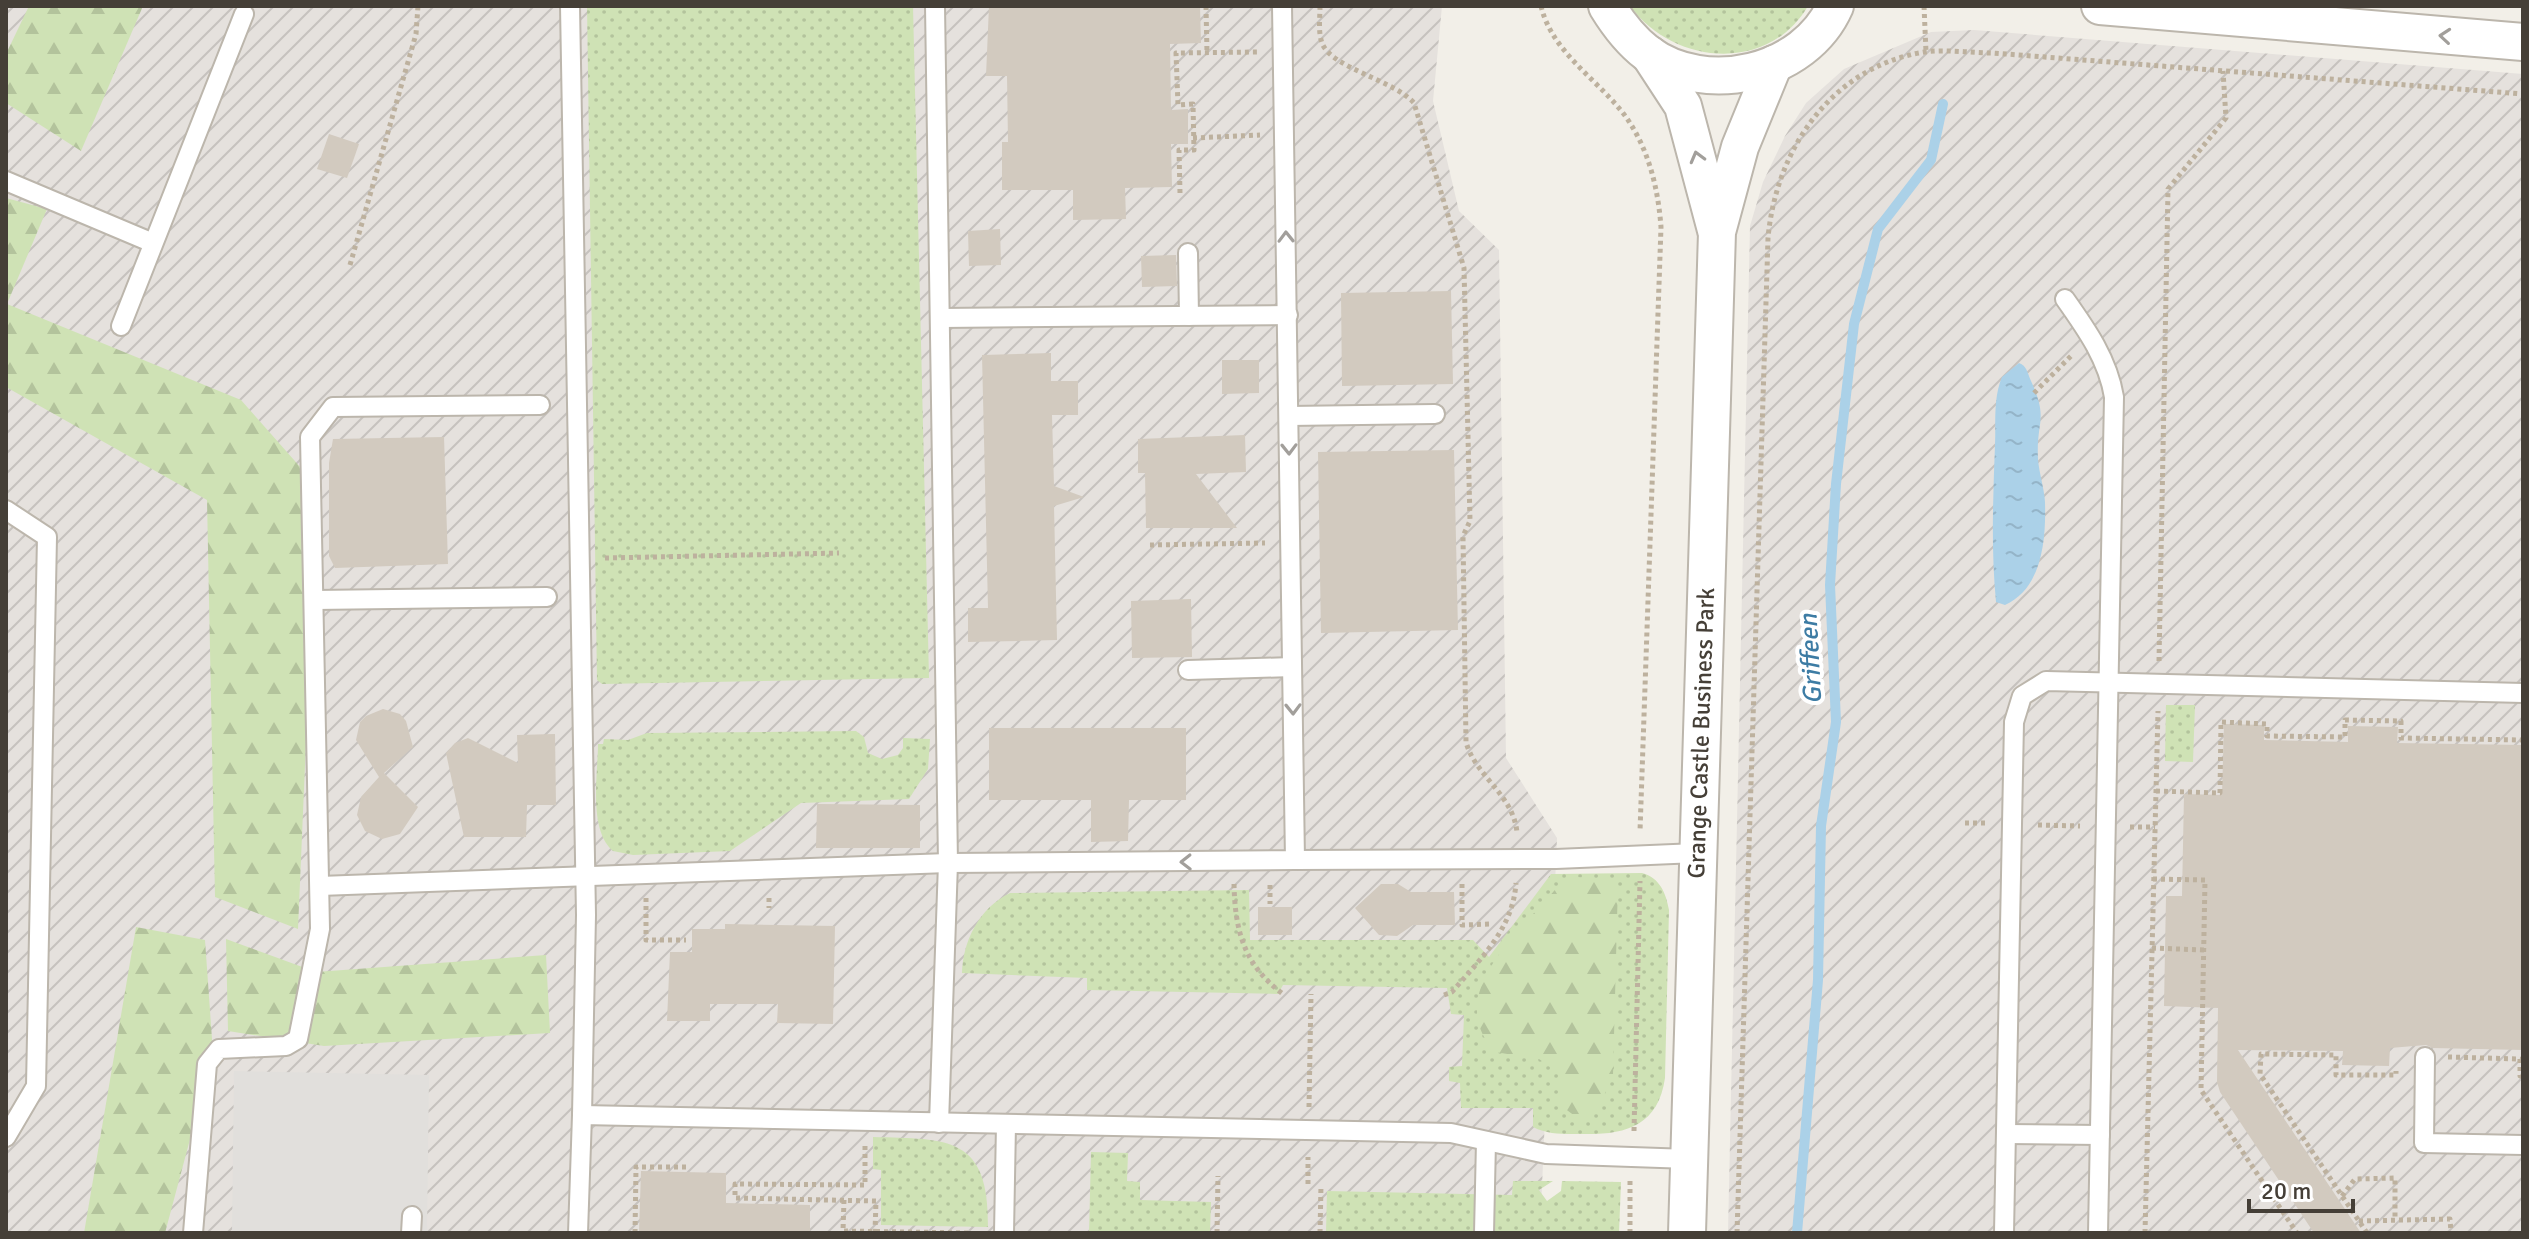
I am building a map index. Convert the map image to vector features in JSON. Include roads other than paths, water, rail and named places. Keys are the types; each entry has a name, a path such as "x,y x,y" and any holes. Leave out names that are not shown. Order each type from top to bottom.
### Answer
{"street":[{"path":"1607,6 1621,29 1649,54 1684,71 1723,76 1749,73 1774,64 1802,47 1841,9"},
{"path":"2100,6 2523,42"},
{"name":"Grange Castle Business Park","path":"1649,54 1683,106 1717,232"},
{"name":"Grange Castle Business Park","path":"1687,1233 1717,232 1740,147 1774,64"}],"lane":[{"path":"570,6 584,877 578,1233"},
{"path":"935,6 948,863 939,1123"},
{"path":"1282,6 1295,860"},
{"path":"121,326 244,14"},
{"path":"6,181 153,243"},
{"path":"1188,253 1189,316"},
{"path":"2065,299 2102,357 2111,377 2114,397 2098,1233"},
{"path":"941,318 1288,315"},
{"path":"193,1233 207,1064 219,1049 286,1046 298,1039 320,929 310,437 333,407 540,405"},
{"path":"1289,416 1435,414"},
{"path":"6,510 47,537 36,1086 6,1137"},
{"path":"314,600 547,597"},
{"path":"1188,670 1292,667"},
{"path":"2004,1233 2014,722 2022,696 2036,684 2046,681 2523,693"},
{"path":"320,886 948,863 1517,859 1697,853"},
{"path":"2425,1057 2424,1143 2523,1145"},
{"path":"582,1115 1451,1133 1546,1154 1689,1159"},
{"path":"1004,1233 1006,1124"},
{"path":"2006,1134 2100,1135"},
{"path":"1484,1233 1486,1141"}],"water":[{"path":"2019,363 2026,370 2041,413 2038,459 2045,502 2045,531 2035,574 2018,597 2005,605 1996,602 1993,563 1997,393 2002,377"}],"waterway":[{"name":"Griffeen","path":"1797,1233 1818,980 1821,826 1836,722 1830,585 1836,484 1854,324 1878,229 1931,160 1943,104"}]}
